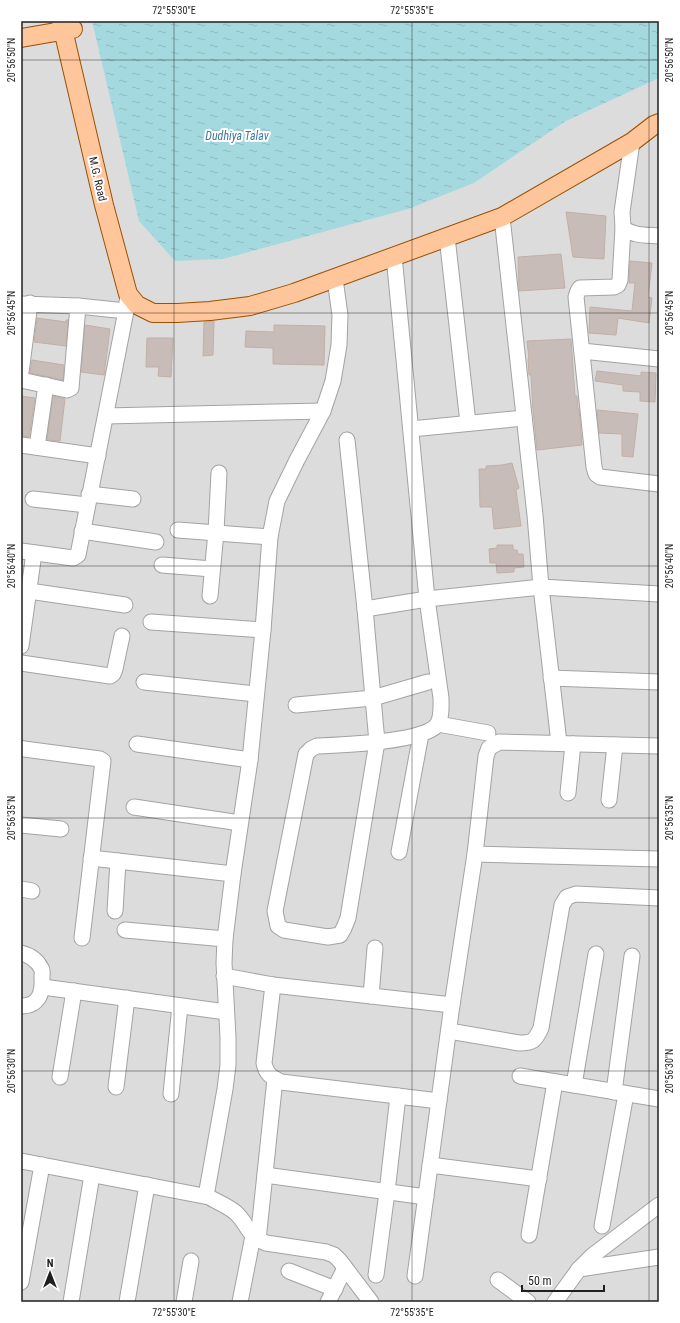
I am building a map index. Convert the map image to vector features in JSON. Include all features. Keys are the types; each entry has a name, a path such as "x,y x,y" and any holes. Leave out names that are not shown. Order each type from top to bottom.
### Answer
{"main road":[{"path":"21,38 67,26 95,119 121,241 131,277 137,292 146,301 165,313"},
{"name":"M.G. Road","path":"67,26 104,205 127,302"},
{"path":"127,302 153,312 165,313 210,311 250,306 294,293 502,217 632,142 654,125 659,123"}],"street":[{"path":"632,142 622,212 623,228 620,280 618,285 614,287 580,288 576,297 596,474 600,478 659,484"},
{"path":"502,217 535,516 551,678 566,744 568,793"},
{"path":"623,228 636,234 659,236"},
{"path":"447,237 468,424"},
{"path":"347,440 378,742 348,918 340,935 328,937 284,930 278,926 276,911 306,754 317,746 378,742 420,734 431,730 438,724 440,713 441,698 427,599 394,256"},
{"path":"206,1196 228,1065 228,1037 224,976 225,939 250,760 263,630 270,537 277,501 323,411 333,381 339,345 340,315 335,279"},
{"path":"21,372 26,304 78,306 127,302 78,556 73,558 27,552 29,591 23,617 21,646"},
{"path":"21,380 67,390 71,388 78,306"},
{"path":"582,351 659,359"},
{"path":"37,447 46,385"},
{"path":"106,416 323,411"},
{"path":"411,428 524,418"},
{"path":"21,445 98,456"},
{"path":"210,596 216,532 219,473"},
{"path":"33,499 133,499"},
{"path":"178,530 270,537"},
{"path":"82,531 156,542"},
{"path":"162,565 212,569"},
{"path":"365,609 427,599 541,587 659,594"},
{"path":"29,591 125,605"},
{"path":"152,622 263,630"},
{"path":"21,663 110,676 113,674 115,669 122,636"},
{"path":"551,678 659,682"},
{"path":"144,682 256,694"},
{"path":"296,705 373,698 428,682"},
{"path":"438,724 488,733"},
{"path":"399,852 420,734"},
{"path":"415,1276 452,1005 475,854 486,756 489,748 499,742 659,746"},
{"path":"137,744 250,760"},
{"path":"609,800 616,745"},
{"path":"21,748 100,759 103,761 82,938"},
{"path":"134,807 240,823"},
{"path":"21,825 61,829"},
{"path":"475,854 659,859"},
{"path":"92,858 233,874"},
{"path":"115,911 118,861"},
{"path":"449,1031 519,1043 529,1043 533,1041 541,1028 562,905 567,897 576,894 659,898"},
{"path":"125,930 225,939"},
{"path":"371,996 375,948"},
{"path":"21,953 32,957 37,961 42,969 43,987 36,1001 28,1006 21,1006"},
{"path":"574,1085 596,954"},
{"path":"602,1226 620,1093 632,956"},
{"path":"224,976 273,985 452,1005"},
{"path":"273,985 264,1063 266,1071 271,1078 281,1082 439,1101"},
{"path":"43,987 226,1012"},
{"path":"60,1077 74,991"},
{"path":"116,1087 127,998"},
{"path":"171,1094 180,1006"},
{"path":"520,1076 659,1099"},
{"path":"240,1302 255,1238 265,1175 276,1079"},
{"path":"529,1235 555,1082"},
{"path":"376,1274 398,1096"},
{"path":"21,1161 206,1196 236,1212 255,1238 266,1243 326,1252 334,1255 370,1302"},
{"path":"21,1282 42,1165"},
{"path":"430,1165 539,1178"},
{"path":"70,1302 92,1175"},
{"path":"265,1175 426,1197"},
{"path":"127,1302 147,1185"},
{"path":"555,1302 579,1269 592,1256 659,1206"},
{"path":"579,1269 659,1257"},
{"path":"184,1302 191,1261"},
{"path":"289,1270 332,1295 345,1268"},
{"path":"498,1280 528,1302"}],"shaded area":[{"path":"21,21 659,21 659,1302 21,1302"}],"water":[{"name":"Dudhiya Talav","path":"92,21 659,21 659,78 566,121 474,183 408,209 223,259 175,261 139,221"}],"building":[{"path":"566,212 606,216 604,259 573,257"},
{"path":"561,254 565,288 519,291 518,257"},
{"path":"630,261 652,263 648,297 652,298 649,323 618,318 616,335 589,333 590,307 632,311 635,283 629,283"},
{"path":"37,318 66,322 66,320 68,320 66,346 34,342"},
{"path":"214,321 213,355 203,356 204,322"},
{"path":"85,325 110,329 104,375 81,372"},
{"path":"274,325 325,326 324,365 273,364 273,348 245,347 246,331 274,332"},
{"path":"147,338 173,338 171,377 158,376 159,367 146,367"},
{"path":"571,339 575,396 577,396 579,409 582,445 537,450 527,341"},
{"path":"32,360 64,365 63,380 30,373"},
{"path":"597,371 641,376 641,372 656,373 655,402 640,401 640,392 623,391 623,385 595,381"},
{"path":"21,396 35,398 29,437 21,436"},
{"path":"53,396 65,399 60,441 47,440"},
{"path":"597,410 638,414 633,457 622,456 622,434 599,433"},
{"path":"512,463 519,488 516,490 521,526 494,529 492,507 480,507 479,469 486,469 486,466"},
{"path":"497,545 513,545 513,550 517,550 518,554 523,554 524,567 514,568 514,572 497,573 496,563 490,563 489,549 497,548"}]}
